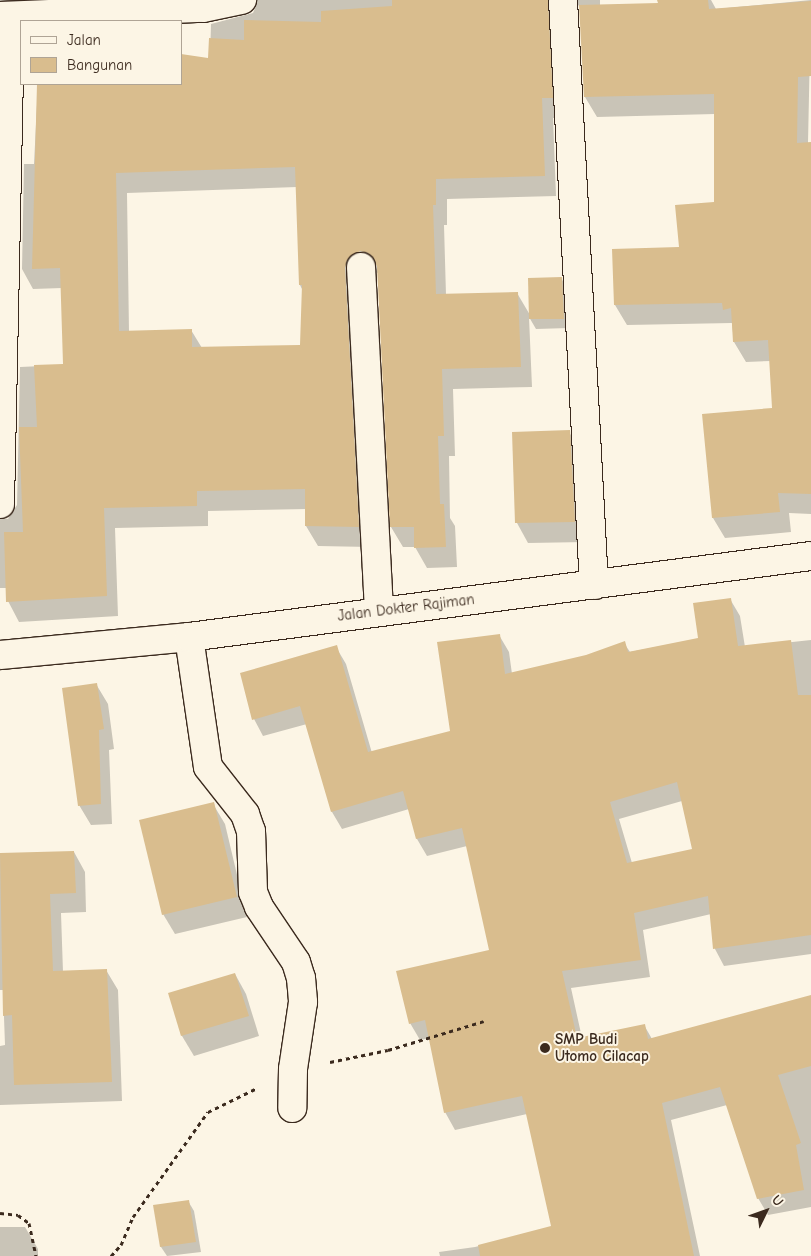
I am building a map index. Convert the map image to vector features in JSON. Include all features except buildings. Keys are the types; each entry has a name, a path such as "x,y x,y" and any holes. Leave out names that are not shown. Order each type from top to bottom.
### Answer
{"street":[{"path":"0,504 5,16 203,8 242,0"},
{"path":"564,0 594,584"},
{"path":"362,267 379,610"},
{"name":"Jalan Dokter Rajiman","path":"0,655 189,637 379,610 811,556"},
{"path":"189,637 208,767 245,814 251,831 253,892 259,908 296,962 301,978 303,1002 293,1070 292,1108"}],"path":[{"path":"0,1213 18,1215 29,1223 36,1256"}],"place":[{"name":"SMP Budi Utomo Cilacap","path":"545,1048"}]}
